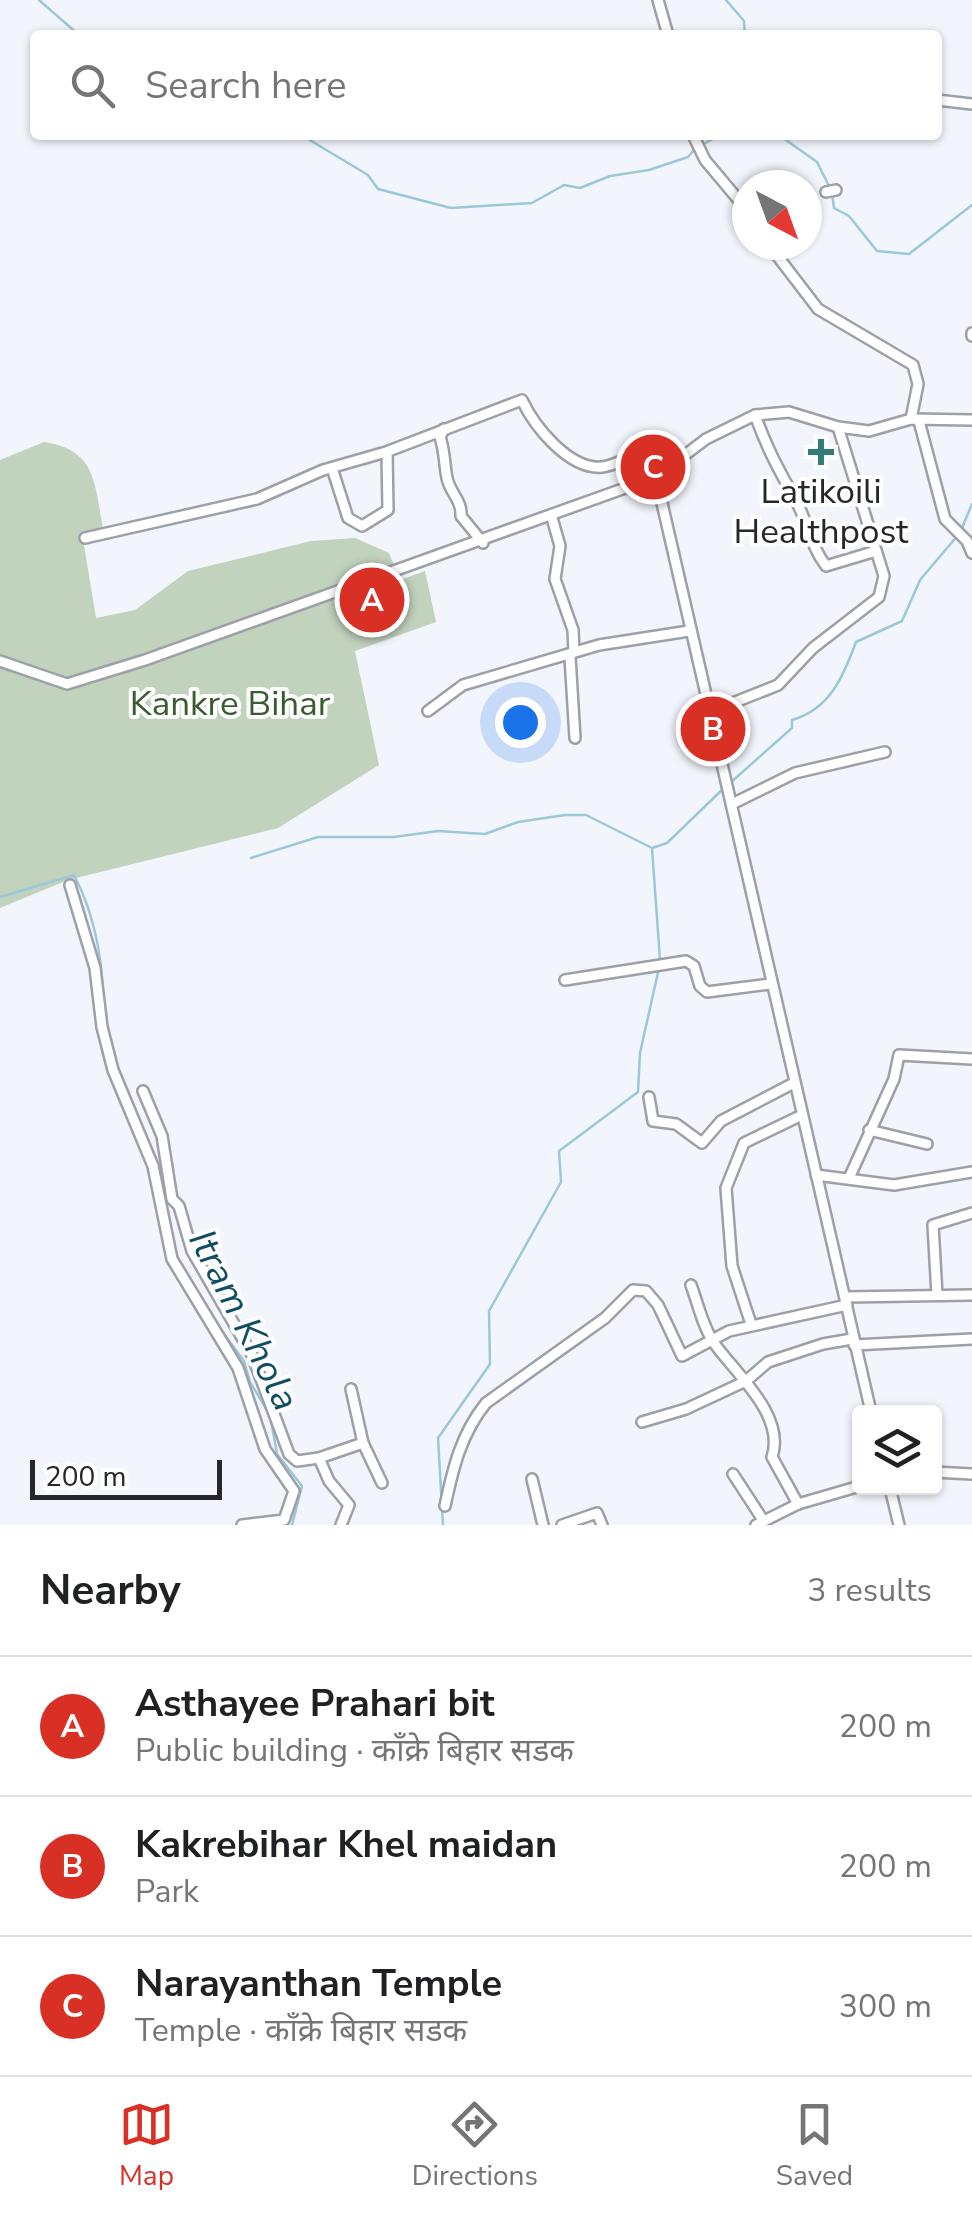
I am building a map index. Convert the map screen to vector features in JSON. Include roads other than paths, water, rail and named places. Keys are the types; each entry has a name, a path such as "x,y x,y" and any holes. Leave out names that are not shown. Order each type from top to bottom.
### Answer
{"street":[{"path":"658,0 667,30"},
{"path":"942,101 972,104"},
{"path":"696,143 732,190"},
{"path":"781,260 818,309 913,366 918,384 915,420 945,519 963,536 972,553"},
{"path":"85,538 258,499 332,468 387,452 522,400 533,425 582,464 602,467 632,459 643,468 652,478 710,712 868,1405"},
{"path":"955,420 972,411"},
{"path":"0,661 67,684 552,518 652,478 706,438 755,415 790,412 838,428 869,431 915,420 972,420"},
{"path":"755,415 768,456 797,502 815,552 826,566 876,551"},
{"path":"710,712 778,685 813,648 878,597 884,576 870,517 838,428"},
{"path":"444,429 440,437 448,459 447,479 462,506 461,516 483,542"},
{"path":"332,468 348,518 362,526 388,510 387,452"},
{"path":"552,518 560,546 555,579 573,630 576,738"},
{"path":"428,711 463,686 572,654 690,631"},
{"path":"732,804 795,773 884,752"},
{"path":"70,885 95,968 109,1056 153,1166 172,1259 238,1368 264,1449 294,1491 284,1520 242,1525"},
{"path":"565,980 659,962 691,962 700,986 707,992 770,984"},
{"path":"850,1176 894,1079 899,1055 972,1059"},
{"path":"649,1097 653,1121 676,1124 702,1143 721,1121 792,1084"},
{"path":"143,1091 162,1136 172,1199 179,1206 188,1243 252,1355 289,1454 297,1461 319,1458 363,1443"},
{"path":"751,1324 732,1266 726,1188 744,1143 802,1115"},
{"path":"869,1130 927,1144"},
{"path":"816,1175 850,1176 894,1185 972,1172"},
{"path":"937,1295 933,1225 972,1213"},
{"path":"691,1285 712,1340 763,1408 776,1446 776,1464 798,1504"},
{"path":"445,1506 455,1459 472,1422 486,1403 605,1318 633,1290 646,1291 658,1305 679,1354 686,1356 751,1324 846,1301 972,1295"},
{"path":"642,1422 686,1409 746,1381 768,1362 822,1344 972,1339"},
{"path":"351,1389 363,1443 382,1483"},
{"path":"319,1458 329,1481 350,1509 341,1525"},
{"path":"942,1472 972,1474"},
{"path":"734,1474 760,1523 798,1504 852,1488"},
{"path":"532,1480 543,1525"},
{"path":"892,1495 898,1525"},
{"path":"562,1525 597,1513 602,1525"}],"waterway":[{"path":"39,0 73,30"},
{"name":"Itram Khola","path":"726,0 744,21 745,30"},
{"path":"310,140 368,175 378,189 451,208 532,203 564,185 580,188 610,176 649,170 688,157 695,149"},
{"path":"702,145 711,140"},
{"name":"Itram Khola","path":"786,140 817,162 829,186"},
{"name":"Itram Khola","path":"832,193 834,208 849,216 877,251 909,254 972,205"},
{"name":"Itram Khola","path":"962,528 972,504"},
{"name":"Itram Khola","path":"730,783 792,728 792,720 826,700 856,642 902,621 920,580 958,535"},
{"name":"Itram Khola","path":"660,960 652,848 667,843 724,788"},
{"path":"251,858 318,837 394,837 438,831 485,834 518,822 565,815 586,815 650,847"},
{"path":"0,897 74,875 96,935 103,998"},
{"name":"Itram Khola","path":"443,1525 438,1438 490,1364 489,1311 561,1182 559,1151 638,1092 640,1053 659,968"},
{"name":"Itram Khola","path":"176,1254 186,1274"},
{"name":"Itram Khola","path":"216,1323 244,1361 250,1382 270,1415 277,1454 302,1486 292,1525"}],"place":[{"name":"Latikoili Healthpost","path":"821,452"},
{"name":"Narayanthan Temple","path":"653,467"},
{"name":"Asthayee Prahari bit","path":"372,600"},
{"name":"Kakrebihar Khel maidan","path":"713,729"}],"park label":[{"name":"Kankre Bihar","path":"230,703"}]}
